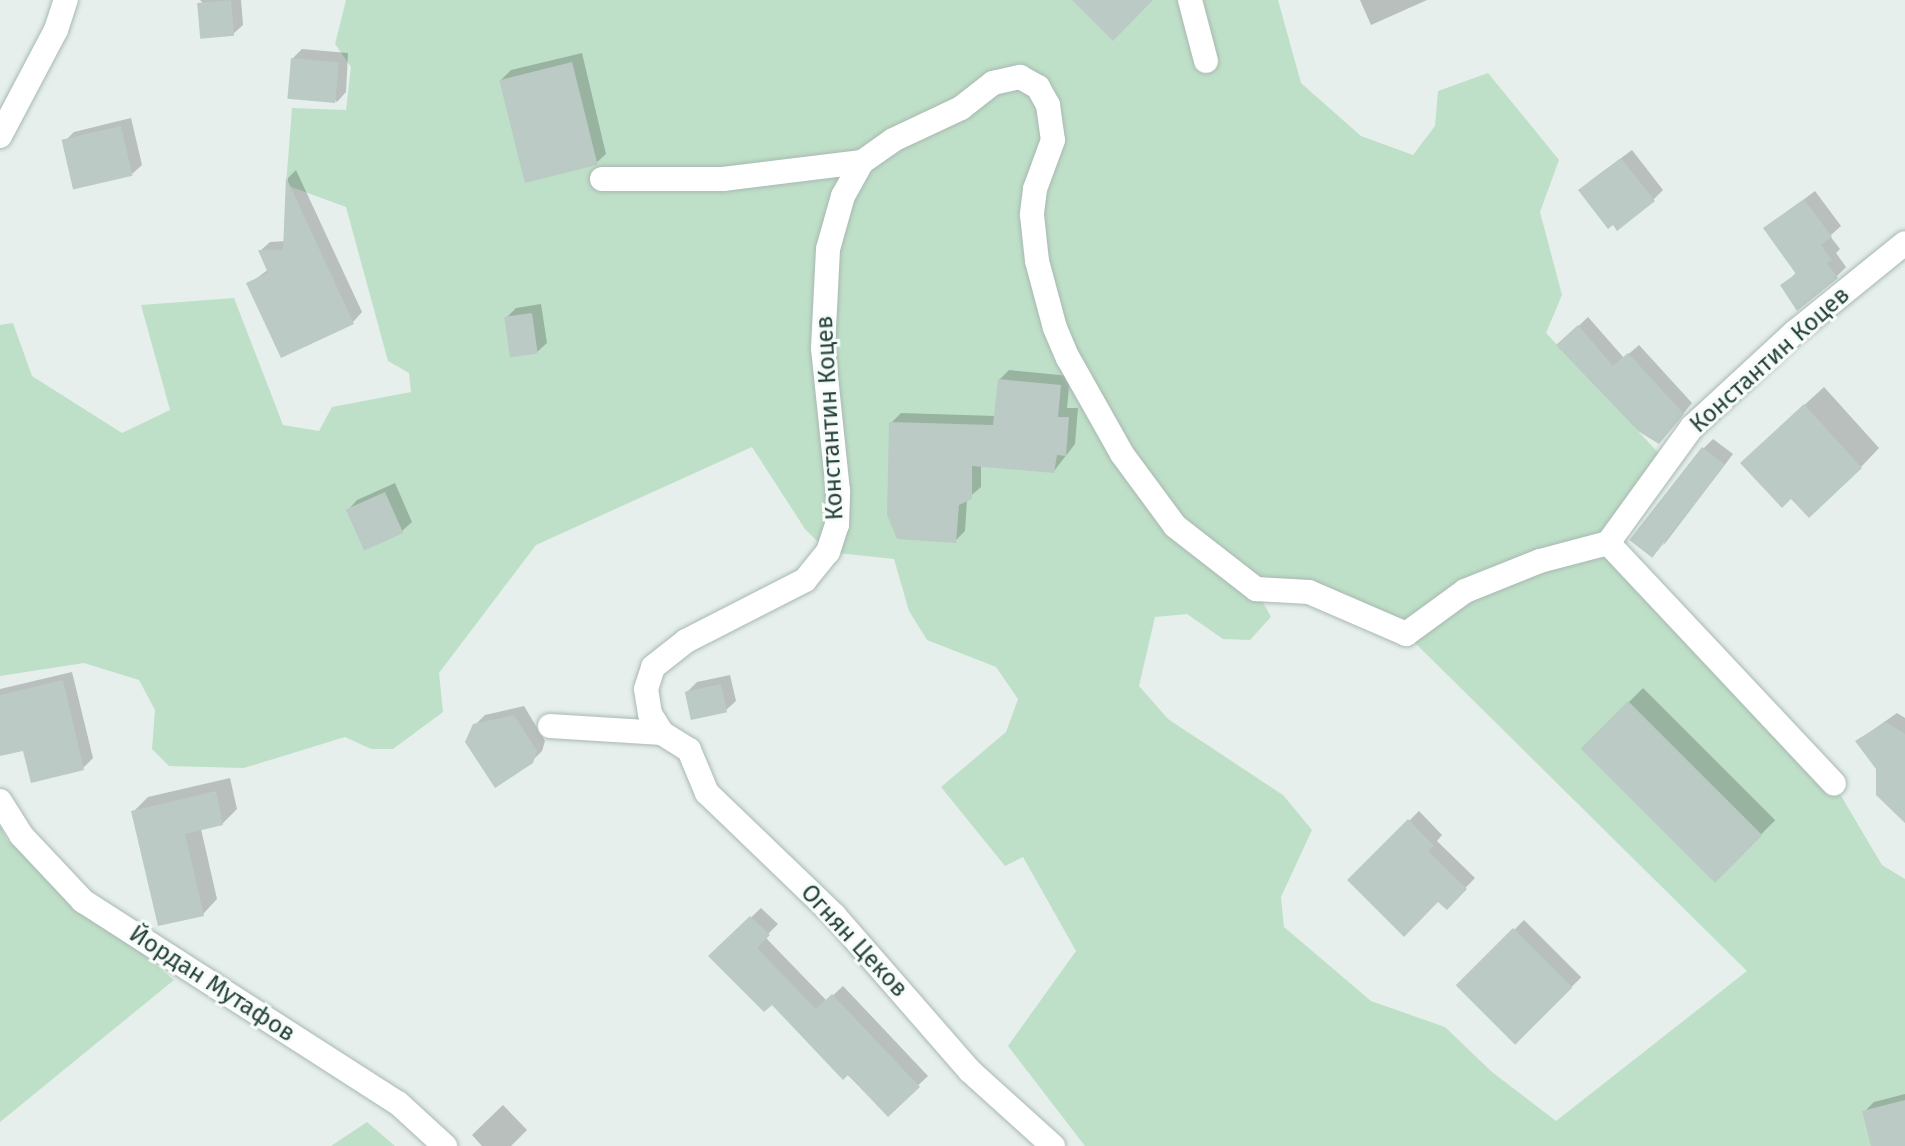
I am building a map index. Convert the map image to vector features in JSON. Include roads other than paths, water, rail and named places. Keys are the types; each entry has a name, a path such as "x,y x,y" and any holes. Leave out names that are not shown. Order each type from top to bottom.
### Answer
{"street":[{"path":"0,136 56,30 66,0"},
{"path":"1190,0 1206,61"},
{"name":"Константин Коцев","path":"662,733 650,714 646,689 653,667 686,641 805,580 828,552 837,525 838,491 823,348 828,249 843,196 862,162 893,140 961,108 993,83 1020,77 1038,87 1048,105 1053,140 1035,189 1033,239 1055,328 1122,454 1175,526 1256,589 1309,592 1406,634 1465,591 1540,561 1608,543 1692,427 1784,342 1905,243"},
{"path":"602,179 723,179 862,162"},
{"path":"1608,543 1834,784"},
{"path":"550,726 662,733"},
{"name":"Огнян Цеков","path":"662,733 689,750 707,793 835,916 970,1071 1053,1146"},
{"name":"Йордан Мутафов","path":"0,801 21,835 83,901 398,1103 445,1146"}]}
